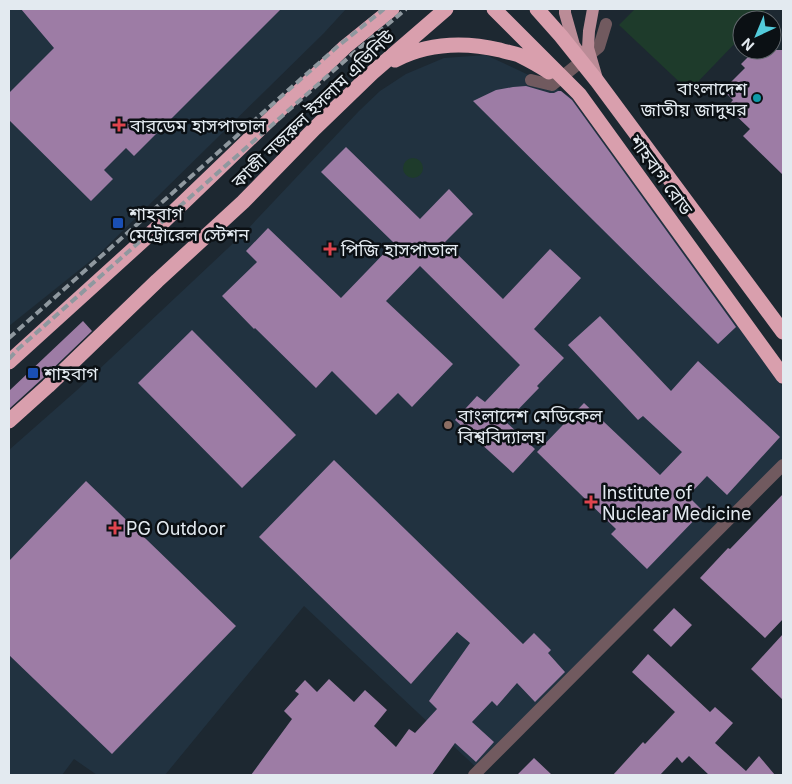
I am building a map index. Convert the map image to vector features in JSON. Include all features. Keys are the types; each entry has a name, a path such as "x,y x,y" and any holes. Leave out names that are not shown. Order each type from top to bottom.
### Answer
{"highway":[{"path":"345,47 370,19 375,9"},
{"name":"কাজী নজরুল ইসলাম এভিনিউ","path":"9,362 160,225 345,47 392,9"},
{"name":"কাজী নজরুল ইসলাম এভিনিউ","path":"9,421 48,386 137,299 243,202 372,73 446,9"},
{"name":"শাহবাগ রোড","path":"494,9 578,94 783,376"},
{"name":"শাহবাগ রোড","path":"537,9 562,36 598,81 783,332"},
{"path":"372,73 408,53 432,47 478,46 518,55 543,68 578,94"}],"main road":[{"path":"565,9 564,13 574,45 598,81"},
{"path":"593,9 588,31 588,48 598,81"}],"street":[{"path":"531,80 552,85 599,47 606,24"},
{"path":"474,775 783,464"}],"shaded area":[{"name":"বারডেম হাসপাতাল","path":"9,9 346,9 324,33 99,254 9,326"},
{"name":"বাংলাদেশ মেডিকেল বিশ্ববিদ্যালয়","path":"486,55 556,88 572,98 783,387 783,459 479,770 304,606 165,775 97,775 74,759 62,775 9,775 9,450 76,391 242,235 380,91 406,74 444,58"}],"green space":[{"path":"635,9 764,10 732,10 732,46 689,91 619,25"},
{"path":"409,158 417,158 423,164 423,172 417,178 409,178 403,172 403,164"}],"building":[{"path":"21,9 281,9 134,156 126,148 104,170 113,179 91,201 9,120 9,93 54,48"},
{"name":"বাংলাদেশ জাতীয় জাদুঘর","path":"783,50 783,175 743,136 750,129 727,107 733,100 723,90 745,68 741,64 745,60 782,60"},
{"path":"526,86 550,93 561,91 572,100 736,327 718,344 473,101 496,90"},
{"path":"346,147 420,219 449,189 473,214 445,242 503,299 550,249 581,278 534,329 564,358 537,386 539,388 506,422 535,449 513,473 455,420 477,396 485,402 520,365 420,266 386,301 453,364 412,407 398,393 376,415 332,371 316,388 222,296 257,262 246,251 268,228 341,298 394,243 321,172"},
{"path":"600,316 671,391 698,361 780,437 727,495 707,476 688,496 703,511 647,569 611,534 616,529 537,452 584,403 660,475 682,452 643,416 638,420 568,345"},
{"path":"83,321 92,331 9,409 9,391"},
{"path":"192,330 296,435 242,488 138,383"},
{"path":"334,460 523,644 534,633 551,650 548,653 565,672 535,702 517,683 497,706 492,701 472,722 494,742 476,762 455,743 432,775 251,775 292,719 284,711 299,694 295,691 305,680 317,692 329,679 354,702 365,690 387,710 374,726 396,747 409,729 415,733 437,709 429,701 470,643 457,632 411,684 259,537"},
{"path":"86,481 236,626 112,754 9,655 9,561"},
{"path":"783,494 783,619 765,638 700,578"},
{"path":"674,608 692,625 671,647 653,630"},
{"path":"783,634 783,700 751,669"},
{"path":"648,654 710,712 715,707 733,723 715,743 746,771 759,756 775,775 709,775 689,756 682,763 677,757 660,775 613,775 643,742 645,744 675,712 632,672"},
{"path":"534,758 552,775 517,775"}],"railway":[{"path":"9,338 337,47 384,9"},
{"path":"9,359 349,57 406,9"}],"place":[{"name":"বাংলাদেশ জাতীয় জাদুঘর","path":"757,98"},
{"name":"বারডেম হাসপাতাল","path":"119,125"},
{"name":"শাহবাগ মেট্রোরেল স্টেশন","path":"118,223"},
{"name":"পিজি হাসপাতাল","path":"330,249"},
{"name":"শাহবাগ","path":"33,373"},
{"name":"বাংলাদেশ মেডিকেল বিশ্ববিদ্যালয়","path":"448,425"},
{"name":"Institute of Nuclear Medicine","path":"591,502"},
{"name":"PG Outdoor","path":"115,528"}]}
